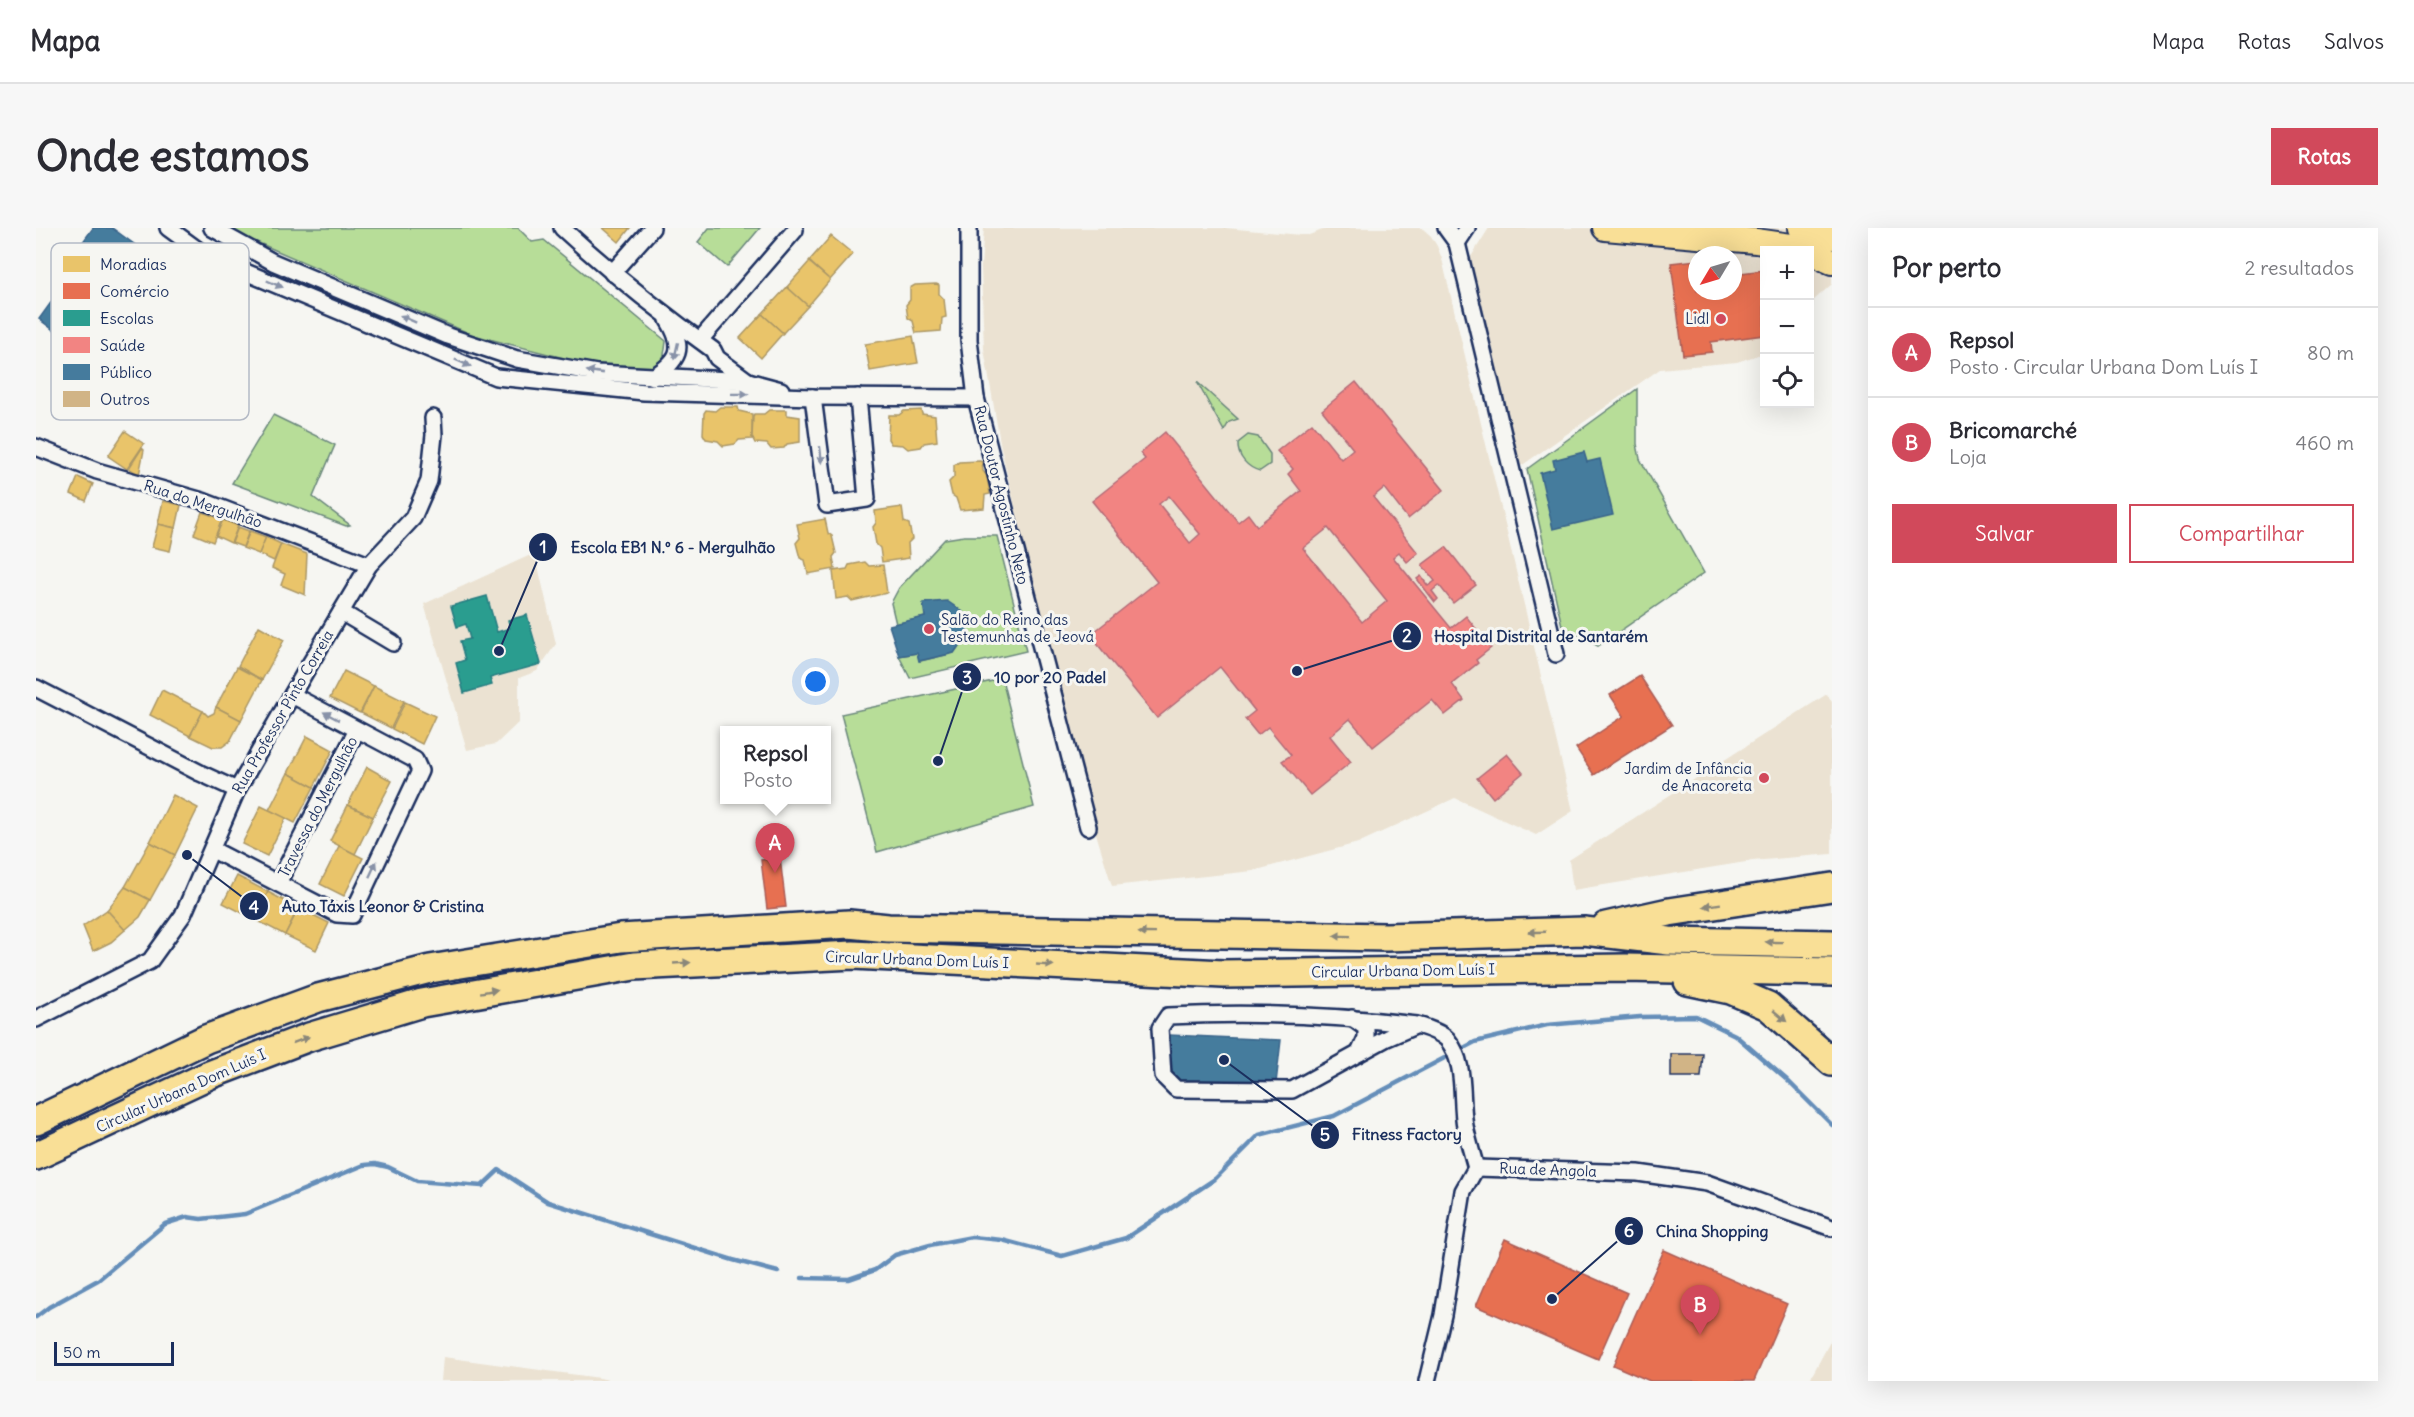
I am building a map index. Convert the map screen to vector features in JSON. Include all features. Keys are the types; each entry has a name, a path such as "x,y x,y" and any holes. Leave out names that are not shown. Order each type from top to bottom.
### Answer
{"highway":[{"path":"1584,931 1669,912 1832,887"},
{"name":"Circular Urbana Dom Luís I","path":"36,1121 206,1039 318,998 430,969 621,938 849,924 900,928 1386,937 1584,931 1669,940 1832,944"},
{"name":"Circular Urbana Dom Luís I","path":"36,1156 209,1075 309,1037 422,1004 634,966 853,954 1223,974 1625,968 1832,972"},
{"path":"1625,968 1731,990 1768,1006 1832,1062"}],"main road":[{"path":"1605,228 1791,246"},
{"path":"1801,228 1832,237"},
{"path":"1814,254 1832,262"}],"street":[{"path":"168,228 189,243"},
{"path":"213,228 239,243"},
{"path":"562,228 612,273 667,318 713,350 717,358 748,381"},
{"path":"612,273 652,228"},
{"name":"Rua Doutor Agostinho Neto","path":"969,228 969,340 976,398 1088,827"},
{"path":"1446,228 1457,243 1556,654"},
{"path":"1457,243 1467,228"},
{"path":"700,340 795,230"},
{"path":"249,248 273,262 448,336 517,359 597,373 748,381 767,384 792,394"},
{"path":"249,273 496,377 644,392 792,394 813,397 976,398"},
{"path":"653,377 666,369 677,356 678,339 667,318"},
{"path":"813,397 827,505 867,499 858,397"},
{"name":"Rua Professor Pinto Correia","path":"36,1019 150,961 183,915 237,790 292,695 369,564 413,518 429,481 434,435 433,418"},
{"name":"Rua do Mergulhão","path":"36,447 97,471 203,501 369,564"},
{"path":"341,612 393,643"},
{"path":"36,687 237,790"},
{"path":"213,850 337,914 352,915 420,771 415,760 292,695"},
{"name":"Travessa do Mergulhão","path":"278,883 357,730"},
{"path":"1417,1025 1359,1053 1292,1090 1176,1089 1163,1076 1160,1028 1168,1016 1221,1014 1352,1018 1417,1025 1446,1038 1453,1050 1463,1091 1465,1125 1476,1168 1463,1191 1443,1315 1427,1381"},
{"path":"1352,1018 1366,1028 1366,1038 1359,1053"},
{"name":"Rua de Angola","path":"1476,1168 1638,1173 1707,1183 1832,1228"}],"shaded area":[{"path":"984,228 1226,228 1309,235 1328,228 1422,228 1431,236 1442,259 1573,811 1536,835 1455,798 1358,843 1253,871 1112,886 1084,794 1001,448 984,349 981,267"},
{"path":"1489,228 1832,228 1832,284 1814,300 1814,246 1760,246 1760,354 1737,362 1660,369 1521,466 1499,391 1469,260"},
{"path":"535,553 556,644 537,671 519,678 519,722 496,744 467,750 424,604"},
{"name":"Jardim de Infância de Anacoreta","path":"1827,694 1832,702 1832,854 1752,861 1573,890 1569,860"},
{"path":"1832,1338 1832,1381 1809,1381"},
{"path":"443,1357 600,1378 612,1381 441,1381"}],"green space":[{"path":"224,228 518,228 532,242 544,240 666,341 664,356 655,368 635,376 473,335"},
{"path":"709,228 760,228 727,267 698,242"},
{"path":"1197,382 1238,419 1229,422 1224,431"},
{"path":"1637,389 1637,444 1640,459 1704,573 1598,646 1562,626 1527,469"},
{"path":"273,415 335,445 313,497 350,525 346,526 232,483"},
{"path":"1248,435 1258,437 1270,454 1270,464 1260,471 1248,465 1239,453 1238,443"},
{"path":"964,536 997,536 1026,651 910,678 899,656 917,653 920,661 954,653 968,633 925,617 896,624 891,603 899,588 945,539"},
{"path":"1002,679 1034,807 877,852 841,714"}],"building: Moradias":[{"path":"603,228 630,228 619,242"},
{"path":"831,236 853,254 830,280 809,261"},
{"path":"809,262 830,280 808,306 787,287"},
{"path":"915,285 939,285 939,294 944,299 946,317 942,318 941,331 916,333 913,321 908,318 906,305 910,300 910,288"},
{"path":"787,287 808,306 783,333 762,314"},
{"path":"762,314 783,333 761,358 740,338"},
{"path":"913,336 918,363 870,371 865,344"},
{"path":"720,407 738,407 739,411 752,414 752,439 739,440 735,444 723,446 718,441 706,439 703,434 704,413 706,410 715,411"},
{"path":"769,410 787,410 787,415 800,417 800,442 787,444 784,448 771,449 767,444 755,443 752,437 754,414 764,414"},
{"path":"921,410 922,414 935,416 937,441 908,449 903,445 891,444 888,439 889,415"},
{"path":"125,431 144,444 127,469 108,456"},
{"path":"142,448 144,450 139,475 129,468"},
{"path":"980,461 987,476 990,494 985,495 984,508 960,510 956,498 952,495 949,482 954,477 954,465 959,462"},
{"path":"78,477 93,484 86,501 71,494"},
{"path":"163,501 181,505 176,528 158,524"},
{"path":"902,507 904,522 909,524 912,539 908,543 909,558 882,562 873,527 876,523 875,511"},
{"path":"202,512 222,519 213,542 194,534"},
{"path":"825,519 836,553 833,557 835,569 808,574 805,560 800,558 796,543 800,538 797,524"},
{"path":"223,520 238,526 231,543 216,536"},
{"path":"158,524 175,528 170,551 152,547"},
{"path":"238,527 249,531 243,547 232,543"},
{"path":"250,531 266,537 259,554 243,548"},
{"path":"266,537 281,544 274,561 259,554"},
{"path":"281,544 307,554 305,595 281,585 285,574 272,568"},
{"path":"865,562 869,566 883,565 887,593 852,601 848,597 836,599 833,571 847,569 849,565"},
{"path":"259,626 284,640 262,680 238,666"},
{"path":"237,667 262,680 241,720 216,707"},
{"path":"344,671 374,686 360,713 330,698"},
{"path":"374,686 404,701 391,728 361,713"},
{"path":"162,690 203,711 190,736 150,715"},
{"path":"405,702 435,716 422,744 392,729"},
{"path":"216,707 241,720 230,741 222,747 213,747 190,736 203,711 208,716 214,713"},
{"path":"307,736 333,750 314,787 288,773"},
{"path":"367,767 392,781 373,817 348,805"},
{"path":"288,773 314,787 295,823 269,810"},
{"path":"173,795 198,808 175,855 150,842"},
{"path":"348,805 373,817 355,854 330,841"},
{"path":"261,806 286,818 267,856 242,844"},
{"path":"150,842 175,855 150,900 125,887"},
{"path":"339,846 363,858 344,896 320,884"},
{"path":"237,876 268,892 254,919 223,903"},
{"path":"125,887 150,900 140,917 125,930 107,910"},
{"path":"268,892 298,908 285,935 254,919"},
{"path":"299,908 329,923 316,950 285,935"},
{"path":"107,910 125,930 111,942 93,951 83,926"}],"building: Comércio":[{"name":"Lidl","path":"1688,261 1688,300 1742,300 1742,273 1760,271 1760,336 1711,342 1712,352 1683,355 1671,263"},
{"path":"1640,676 1672,725 1594,775 1576,748 1624,716 1610,695"},
{"path":"780,858 786,907 767,909 761,860"},
{"path":"1505,1239 1627,1293 1598,1359 1476,1306"},
{"path":"1664,1250 1787,1304 1754,1381 1650,1381 1613,1365"}],"building: Escolas":[{"path":"487,596 497,632 510,628 508,620 527,615 541,664 490,678 492,685 464,693 456,663 465,660 460,641 470,639 466,624 457,627 451,606"}],"building: Saúde":[{"path":"1356,382 1444,490 1408,519 1384,488 1373,497 1418,553 1407,562 1399,552 1393,557 1451,628 1466,616 1491,648 1476,660 1478,663 1452,684 1464,700 1445,715 1432,700 1373,747 1350,719 1330,736 1351,762 1310,795 1282,761 1291,755 1268,727 1258,735 1245,719 1255,711 1220,667 1157,718 1090,635 1157,582 1092,501 1145,459 1140,453 1165,432 1238,522 1248,514 1257,526 1301,491 1288,474 1293,469 1277,451 1312,423 1341,459 1353,449 1322,410","holes":["1169,496 1200,534 1190,543 1159,504","1328,528 1387,601 1362,622 1303,548"]},
{"path":"1446,547 1476,585 1453,603 1439,585 1432,591 1438,599 1435,602 1417,579 1421,576 1428,586 1435,581 1422,565"},
{"path":"1507,754 1523,773 1493,798 1477,778"}],"building: Público":[{"path":"93,228 112,228 133,243 82,243"},
{"path":"51,302 51,328 39,319"},
{"path":"1584,452 1587,462 1600,459 1613,515 1553,529 1540,473 1555,469 1553,460"},
{"name":"Salão do Reino das Testemunhas de Jeová","path":"947,601 963,612 968,633 954,653 919,661 917,653 899,656 889,625 925,617 923,603"},
{"path":"1169,1035 1281,1040 1276,1083 1169,1080"}],"building: Outros":[{"path":"1671,1054 1703,1054 1701,1077 1671,1077"}],"waterway":[{"path":"802,1278 849,1279 875,1270 895,1255 972,1237 1002,1240 1062,1256 1126,1238 1215,1179 1259,1135 1334,1116 1475,1042 1547,1025 1640,1017 1696,1016 1735,1035 1787,1080 1832,1125"},
{"path":"36,1317 49,1307 98,1280 165,1224 187,1217 201,1219 245,1214 364,1165 375,1164 388,1167 417,1181 482,1186 499,1170 548,1202 778,1272"}],"place":[{"name":"Lidl","path":"1721,319"},
{"name":"Salão do Reino das Testemunhas de Jeová","path":"929,629"},
{"name":"Escola EB1 N.º 6 - Mergulhão","path":"499,651"},
{"name":"Hospital Distrital de Santarém","path":"1297,671"},
{"name":"10 por 20 Padel","path":"938,761"},
{"name":"Jardim de Infância de Anacoreta","path":"1764,778"},
{"name":"Auto Táxis Leonor & Cristina","path":"187,855"},
{"name":"Repsol","path":"775,873"},
{"name":"Fitness Factory","path":"1224,1060"},
{"name":"China Shopping","path":"1552,1299"},
{"name":"Bricomarché","path":"1700,1335"}]}
